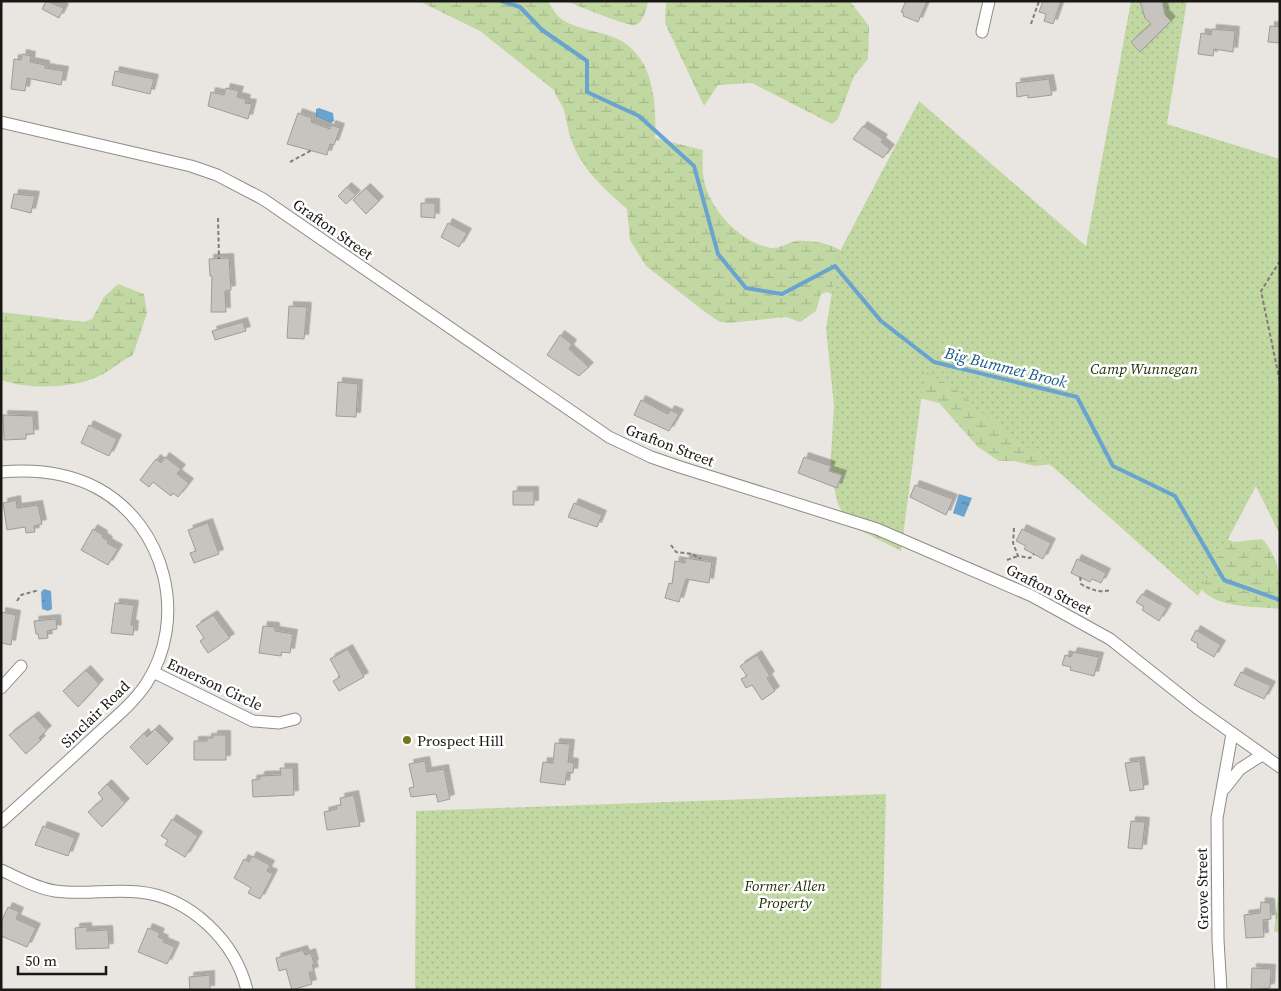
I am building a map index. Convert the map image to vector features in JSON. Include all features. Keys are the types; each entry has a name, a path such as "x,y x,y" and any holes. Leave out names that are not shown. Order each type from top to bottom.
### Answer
{"street":[{"path":"982,32 989,1"},
{"name":"Grafton Street","path":"1,122 191,166 240,186 263,199 609,437 629,448 680,467 876,529 1016,588 1078,619 1110,639 1232,734 1280,767"},
{"name":"Sinclair Road","path":"1,472 46,472 82,481 109,496 142,527 157,554 168,598 165,636 153,672 136,697 1,822"},
{"path":"1,688 21,666"},
{"name":"Emerson Circle","path":"153,672 254,721 279,724 295,719"},
{"name":"Grove Street","path":"1221,990 1216,847 1218,810 1224,789 1232,734"},
{"name":"Grove Street","path":"1224,789 1240,769 1262,754"},
{"path":"1,870 54,891 140,892 175,903 199,918 223,941 239,968 246,990"}],"path":[{"path":"1031,24 1039,1"},
{"path":"290,162 312,150"},
{"path":"218,218 219,259"},
{"path":"1280,261 1261,291 1280,382"},
{"path":"1014,528 1013,543 1018,556"},
{"path":"671,545 676,552 692,554 701,559"},
{"path":"1007,560 1018,556 1030,558 1034,554"},
{"path":"1080,577 1081,584 1089,588 1102,592 1111,590"},
{"path":"17,601 20,595 39,590"}],"green space":[{"path":"419,1 548,1 564,21 577,27 613,37 626,44 637,54 650,79 655,109 655,138 703,150 703,173 707,190 719,213 734,229 752,241 771,248 797,241 809,241 828,245 845,253 1054,464 1035,466 1014,461 999,461 978,447 939,403 919,398 837,296 827,292 821,294 816,311 800,322 786,317 730,323 720,322 705,312 646,266 630,240 627,209 600,184 578,156 569,133 564,110 554,90 480,31"},
{"path":"567,1 648,1 646,11 638,24 631,25"},
{"path":"666,1 850,1 869,26 868,59 854,76 838,119 832,124 752,83 718,85 704,106 665,23"},
{"name":"Camp Wunnegan","path":"1131,1 1187,1 1167,124 1280,159 1280,535 1256,486 1198,596 1053,467 996,424 958,391 925,371 901,551 848,524 838,504 830,471 834,406 826,329 838,255 919,101 1086,246"},
{"path":"118,284 144,294 147,313 133,355 103,374 80,383 39,386 1,380 1,312 84,322 92,319 104,297"},
{"path":"1223,538 1234,542 1262,539 1273,554 1276,562 1280,589 1280,609 1248,607 1226,603 1216,600 1200,588"},
{"name":"Former Allen Property","path":"886,794 881,990 415,990 416,811"},
{"path":"1280,879 1280,933 1274,931"}],"water":[{"path":"319,108 333,113 334,121 331,123 316,117 316,109"},
{"path":"959,494 972,498 964,517 953,513"},
{"path":"44,589 51,591 52,609 48,611 42,609 41,592"}],"building":[{"path":"46,1 64,8 59,18 42,9"},
{"path":"906,1 927,1 918,22 903,16 904,13 901,12"},
{"path":"1043,1 1061,1 1053,24 1044,21 1046,14 1039,12"},
{"path":"1140,1 1162,1 1165,15 1171,21 1140,52 1131,42 1151,24 1145,18"},
{"path":"1270,26 1280,27 1280,43 1268,42"},
{"path":"1212,29 1235,31 1233,52 1214,49 1213,56 1198,54 1201,33 1211,35"},
{"path":"22,54 31,56 30,62 45,65 45,68 64,71 61,85 27,78 25,91 11,89 14,59 21,60"},
{"path":"115,71 154,79 150,94 112,85"},
{"path":"1049,79 1052,95 1028,98 1028,95 1017,97 1016,83"},
{"path":"226,88 239,91 237,97 246,99 245,103 252,104 248,119 208,106 211,92 224,95"},
{"path":"298,113 312,118 311,122 330,129 331,125 340,128 334,145 330,144 327,155 287,144"},
{"path":"863,126 883,139 881,142 890,149 883,158 853,139"},
{"path":"347,187 356,195 346,204 338,196"},
{"path":"366,188 379,201 366,214 353,200"},
{"path":"14,194 35,196 31,213 11,208"},
{"path":"421,203 435,203 435,218 421,217"},
{"path":"448,223 467,233 459,247 441,237"},
{"path":"229,258 231,290 225,291 226,312 211,312 212,276 210,276 209,259"},
{"path":"289,306 307,307 304,339 287,338"},
{"path":"243,322 246,331 215,340 212,331"},
{"path":"560,335 572,344 569,349 589,367 579,376 547,355"},
{"path":"338,382 358,384 356,417 336,416"},
{"path":"641,400 668,414 670,410 679,414 669,431 634,415"},
{"path":"3,415 33,416 34,434 26,434 26,439 4,440"},
{"path":"89,425 117,439 109,456 81,443"},
{"path":"165,457 181,469 177,474 189,483 178,497 173,493 171,496 153,482 149,487 140,480 156,459 161,463"},
{"path":"804,457 831,466 829,471 842,475 837,488 798,473"},
{"path":"915,485 953,499 946,515 910,497"},
{"path":"513,491 534,491 534,505 513,505"},
{"path":"16,500 17,508 38,505 42,524 34,526 35,532 26,533 25,527 7,530 3,503"},
{"path":"574,503 602,515 597,527 568,517"},
{"path":"208,523 219,554 194,563 190,553 196,551 188,530"},
{"path":"93,529 103,535 102,537 108,541 107,543 118,549 108,565 81,550"},
{"path":"1022,529 1051,543 1043,559 1024,549 1026,546 1016,541"},
{"path":"685,558 712,562 709,583 686,579 679,602 665,598 669,583 672,584 675,561 685,563"},
{"path":"1077,559 1106,573 1101,583 1092,579 1090,582 1071,573"},
{"path":"1142,594 1167,608 1159,621 1142,610 1144,607 1136,602"},
{"path":"115,603 134,605 131,625 134,625 133,635 111,633"},
{"path":"1,612 16,615 11,645 1,643"},
{"path":"213,615 230,638 208,653 200,641 204,638 196,626"},
{"path":"56,619 57,629 47,631 48,638 39,639 38,634 36,634 34,621"},
{"path":"263,626 275,627 275,631 293,634 290,653 282,652 281,656 259,653"},
{"path":"1196,630 1221,645 1214,657 1197,647 1198,644 1191,640"},
{"path":"348,649 364,677 339,691 333,681 340,677 330,659"},
{"path":"1073,652 1099,657 1094,676 1070,670 1071,667 1062,665 1065,655 1071,657"},
{"path":"757,655 770,676 767,678 775,691 762,700 752,685 746,688 741,679 747,676 740,666"},
{"path":"86,670 99,684 78,707 63,691"},
{"path":"1241,672 1271,686 1264,699 1234,685"},
{"path":"34,716 47,730 39,738 41,740 26,754 9,735"},
{"path":"155,729 169,743 147,765 130,747 144,733 147,737"},
{"path":"213,735 226,735 226,760 194,760 194,741 207,741 207,738 213,738"},
{"path":"555,743 570,744 568,762 574,763 573,773 567,772 565,785 540,782 543,762 553,763"},
{"path":"425,761 427,772 444,769 450,799 438,802 436,794 411,797 409,788 414,787 409,764"},
{"path":"1140,761 1144,789 1130,791 1125,763"},
{"path":"280,768 293,768 294,795 253,797 252,780 260,779 260,776 281,775"},
{"path":"107,784 125,803 102,827 88,812 103,799 98,793"},
{"path":"354,795 360,826 327,830 324,812 337,809 336,806 341,805 340,798"},
{"path":"172,819 198,836 185,857 165,845 168,840 161,836"},
{"path":"1131,821 1145,822 1142,849 1128,848"},
{"path":"43,826 75,838 68,856 35,845"},
{"path":"252,856 270,865 267,871 273,874 260,899 248,893 251,888 234,878 244,859 249,862"},
{"path":"1261,902 1270,903 1271,919 1263,920 1264,937 1246,938 1244,915 1260,913"},
{"path":"8,907 19,912 16,919 36,928 27,947 1,936 1,922"},
{"path":"87,927 87,931 108,930 109,948 76,949 75,928"},
{"path":"148,928 160,933 158,937 164,940 163,942 175,947 167,964 138,952"},
{"path":"303,950 305,955 311,953 314,964 312,965 314,971 309,973 312,984 292,990 286,969 279,971 276,958"},
{"path":"1252,968 1271,969 1270,988 1251,990"},
{"path":"210,975 210,990 190,990 189,977"}],"waterway":[{"name":"Big Bummet Brook","path":"501,1 520,7 542,30 587,61 587,92 639,116 694,166 718,254 746,288 782,294 835,266 881,321 934,362 1077,397 1113,466 1175,496 1224,580 1280,600"}],"place":[{"name":"Prospect Hill","path":"407,740"}]}
